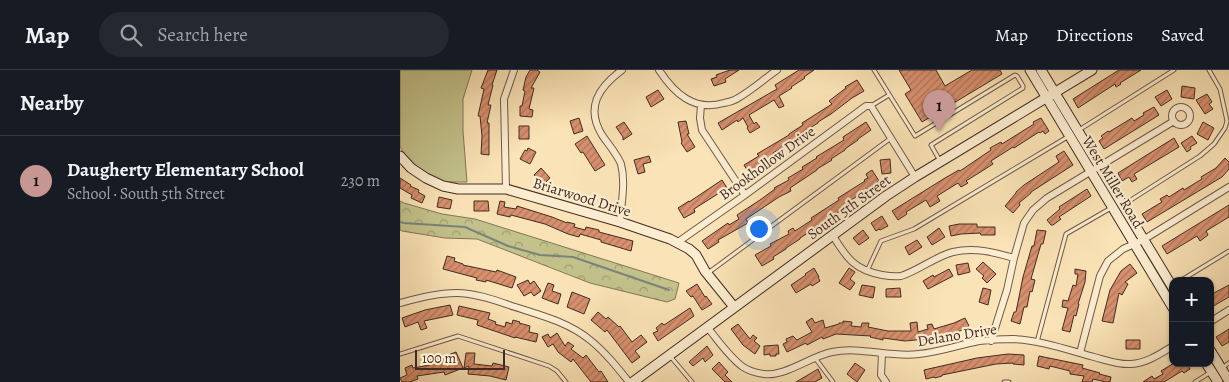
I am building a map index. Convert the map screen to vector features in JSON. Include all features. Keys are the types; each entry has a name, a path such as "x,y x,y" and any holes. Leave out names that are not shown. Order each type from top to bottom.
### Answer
{"street":[{"path":"506,189 504,99 514,70"},
{"path":"620,222 623,186 620,163 601,134 594,115 595,100 605,86 622,70"},
{"path":"659,70 666,81 682,97 701,105 717,105 737,100 776,70"},
{"name":"West Miller Road","path":"1030,70 1051,95"},
{"name":"West Miller Road","path":"1041,70 1051,95 1073,133 1091,172 1169,301"},
{"name":"South 5th Street","path":"631,382 886,196 1092,70"},
{"path":"701,105 700,118 702,130 745,195"},
{"name":"Brookhollow Drive","path":"678,242 866,106 872,106"},
{"path":"872,106 915,177"},
{"path":"991,341 1007,290 1024,223 1033,210 1047,198 1174,121"},
{"name":"West Miller Road","path":"1073,133 1100,167 1143,240 1169,278"},
{"name":"Briarwood Drive","path":"400,156 411,168 443,186 458,189 506,189 620,222 678,242 696,255 707,274 734,307"},
{"path":"1080,353 1100,276 1108,261 1114,255 1143,240 1229,187"},
{"path":"833,236 847,258 857,267 871,273 890,277 900,276 952,252 986,250 1014,258"},
{"path":"400,304 432,294 457,293 474,295 526,310 575,329 606,354 631,382"},
{"path":"1214,319 1229,310"},
{"path":"708,327 729,354 743,367 753,372 773,373 775,382"},
{"name":"Delano Drive","path":"773,373 787,370 815,357 833,352 856,351 898,355 920,354 980,341 1013,340 1037,342 1117,363 1132,364 1146,361 1169,349"},
{"path":"882,354 881,375 886,382"},
{"path":"1214,354 1225,366 1229,381"},
{"path":"1209,367 1218,382"}],"lane":[{"path":"874,70 914,136 1015,75 1017,76 1023,88 932,144 931,146 940,162"},
{"path":"866,271 881,241 914,229 1174,70"},
{"path":"1123,205 1200,156 1214,144 1225,128 1227,121 1220,88 1209,70"},
{"path":"872,106 889,95"},
{"path":"707,274 891,138"},
{"path":"1037,342 1066,234 1112,208"},
{"path":"1187,277 1229,251"},
{"path":"400,354 458,336 549,366 566,382"},
{"path":"669,355 692,382"},
{"path":"815,357 833,382"},
{"path":"1195,382 1212,372"},
{"path":"1004,382 1009,382"}],"green space":[{"path":"400,70 472,70 463,99 463,131 467,182 445,182 426,174 408,159 400,147"},
{"path":"400,201 442,214 475,219 679,283 675,299 667,302 590,283 477,239 445,238 402,231 400,230"}],"building":[{"path":"488,70 497,70 488,105 491,105 487,123 489,123 489,155 481,154 482,136 480,116 478,116 484,89 481,88"},
{"path":"530,70 540,72 531,88 534,88 529,109 533,110 532,117 520,116 520,106 522,106 525,91 523,90"},
{"path":"730,70 739,70 725,79 726,82 714,86 711,79"},
{"path":"799,70 814,70 779,96 784,106 779,108 774,100 749,115 754,124 756,122 760,127 750,133 743,118 722,130 718,123 777,89 775,85"},
{"path":"899,70 936,70 945,86 972,70 1000,70 1002,74 922,122 905,94 911,90"},
{"path":"1119,70 1141,70 1121,84 1116,87 1115,84 1078,108 1073,99"},
{"path":"857,80 864,91 800,134 802,136 773,153 774,155 749,173 744,165 759,156 757,154 789,135 803,125 802,123 832,104 829,101 845,87"},
{"path":"1182,86 1195,88 1194,99 1181,97"},
{"path":"658,90 664,99 651,107 646,97"},
{"path":"1167,90 1172,99 1161,106 1155,97"},
{"path":"1207,94 1212,102 1209,104 1213,109 1205,114 1196,100"},
{"path":"1154,107 1159,115 1104,149 1099,141 1103,138 1101,136 1132,118 1134,121"},
{"path":"579,118 583,131 574,134 570,121"},
{"path":"1041,118 1049,131 1045,134 1043,131 1039,132 1013,147 991,161 993,164 966,181 968,183 961,187 958,183 937,196 940,201 930,207 926,200 906,212 907,214 898,220 892,211 945,178 960,171 991,150 990,148 1001,142 1002,144"},
{"path":"686,121 689,134 687,134 695,147 687,152 681,143 678,122"},
{"path":"624,122 632,134 623,140 616,127"},
{"path":"866,122 871,130 832,160 790,188 791,191 746,219 748,223 718,240 719,242 708,249 702,241 728,223 729,225 739,219 737,215 774,188 789,180 788,178 803,169 802,167 844,140 843,137"},
{"path":"1203,122 1214,128 1208,140 1197,134"},
{"path":"519,126 529,126 529,139 519,139"},
{"path":"587,136 605,165 595,171 583,152 581,153 575,144"},
{"path":"1192,136 1197,143 1190,147 1191,149 1187,152 1181,143"},
{"path":"1174,138 1179,147 1134,174 1137,179 1132,182 1129,177 1122,181 1118,173"},
{"path":"528,148 536,152 530,164 520,159"},
{"path":"1064,151 1073,165 1031,192 1019,203 1020,205 1013,213 1005,206 1024,185 1059,162 1056,156"},
{"path":"649,156 651,162 643,164 645,172 638,174 634,160"},
{"path":"1225,158 1229,162 1229,169 1222,177 1147,222 1142,214 1162,202 1160,199 1167,195 1169,197 1183,188 1184,190 1202,179 1201,177 1216,168"},
{"path":"890,159 891,173 882,174 880,160"},
{"path":"541,168 550,178 543,185 534,175"},
{"path":"872,170 879,181 762,266 755,255 789,234 788,231 793,228 795,231 812,220 811,218 839,200 838,198 865,181 868,178 866,174"},
{"path":"400,178 425,196 422,203 411,198 412,195 400,188"},
{"path":"722,180 727,188 694,209 695,212 684,218 678,208"},
{"path":"1087,189 1091,196 1059,217 1061,219 1051,225 1047,220 1060,209 1059,207"},
{"path":"439,197 452,200 450,209 437,207"},
{"path":"474,201 488,201 489,211 474,211"},
{"path":"500,201 505,202 504,207 516,209 517,206 575,224 574,227 585,230 586,227 599,230 599,232 633,241 631,251 580,234 579,237 568,234 545,224 511,215 510,217 497,214"},
{"path":"1229,205 1229,217 1206,231 1208,235 1200,241 1197,236 1167,254 1162,246"},
{"path":"882,216 888,226 876,231 871,223"},
{"path":"959,224 995,227 995,235 981,235 980,233 951,236 949,226"},
{"path":"939,228 945,237 932,245 927,237"},
{"path":"863,230 869,238 859,245 853,238"},
{"path":"1037,230 1046,231 1031,279 1035,280 1032,292 1030,291 1027,307 1024,307 1020,324 1011,321 1014,312 1016,312 1023,277 1032,246 1034,246"},
{"path":"917,240 922,247 909,255 905,247"},
{"path":"447,256 455,258 454,261 463,265 496,272 497,270 516,277 512,288 486,280 486,282 476,280 477,278 443,269"},
{"path":"983,262 996,274 987,283 982,278 984,276 976,269"},
{"path":"968,263 970,272 958,275 956,265"},
{"path":"1130,264 1137,273 1125,282 1128,284 1122,295 1119,293 1113,323 1102,321 1110,290 1121,271"},
{"path":"814,268 820,281 796,293 791,285"},
{"path":"849,268 855,272 850,279 855,283 850,290 839,283"},
{"path":"949,269 953,276 928,289 923,281"},
{"path":"1075,269 1086,271 1085,282 1070,332 1062,330 1068,308 1062,307 1063,300 1068,301 1073,285 1076,286 1078,274 1075,274"},
{"path":"528,280 530,284 534,281 541,291 534,296 531,292 524,296 517,285"},
{"path":"548,283 554,285 552,291 561,294 558,304 542,298"},
{"path":"697,284 712,304 702,310 693,296 691,297 686,291"},
{"path":"862,285 875,287 873,298 859,295"},
{"path":"1229,285 1229,297 1214,306 1214,293"},
{"path":"900,288 901,297 886,297 886,289"},
{"path":"983,288 991,290 988,305 979,302"},
{"path":"572,292 590,299 584,314 567,307"},
{"path":"450,305 453,315 424,321 427,328 421,330 418,322 405,327 402,318 425,310"},
{"path":"459,306 490,313 488,319 496,322 495,324 505,327 506,322 512,324 513,320 530,326 529,332 538,334 536,342 515,338 477,325 478,320 457,315"},
{"path":"690,308 694,316 658,341 653,333 658,331 656,328"},
{"path":"598,312 606,319 608,317 620,326 632,342 641,335 647,342 635,351 640,357 632,363 607,330 605,332 591,320"},
{"path":"812,318 815,323 823,320 825,328 843,323 843,321 852,322 851,326 861,327 862,323 869,323 868,327 888,331 911,331 910,323 917,322 918,332 928,329 927,325 932,324 934,329 965,318 969,326 958,332 940,337 905,341 883,338 883,340 871,336 836,334 823,339 822,337 787,352 783,344 787,342 786,339 793,336 797,340 812,332 806,322"},
{"path":"738,324 750,339 753,335 757,338 754,341 760,346 755,354 743,345 731,329"},
{"path":"1229,329 1229,342 1222,346 1216,337"},
{"path":"557,333 565,346 568,342 574,346 571,349 583,358 586,355 599,372 601,371 608,382 591,382 573,359 571,362 558,352 553,344 548,347 542,337 548,334 550,338"},
{"path":"1126,340 1140,340 1140,349 1126,349"},
{"path":"778,345 779,354 776,354 776,356 764,355 764,346"},
{"path":"707,346 713,355 705,362 703,358 693,366 689,362"},
{"path":"456,352 463,368 445,375 444,372 417,376 418,379 402,382 400,378 407,375 405,368 412,365 413,368 430,365 429,360 438,359"},
{"path":"466,353 475,353 474,364 492,366 493,363 509,367 506,380 468,374 469,366 464,368"},
{"path":"1008,354 1024,355 1024,365 1013,363 996,364 926,379 924,370 977,358"},
{"path":"1039,356 1083,365 1082,368 1111,377 1110,382 1093,379 1092,382 1082,382 1084,376 1070,374 1070,371 1050,366 1049,369 1037,366"},
{"path":"719,362 728,372 725,375 732,382 725,382 712,369"},
{"path":"855,363 865,370 857,382 847,374"},
{"path":"1169,366 1189,367 1190,369 1184,373 1182,371 1164,382 1143,382 1152,376 1154,379 1163,374 1161,371"},
{"path":"818,369 822,378 815,382 796,382"}],"waterway":[{"path":"400,222 465,227 508,246 540,255 573,257 669,290"}],"place":[{"name":"Daugherty Elementary School","path":"939,131"}]}
